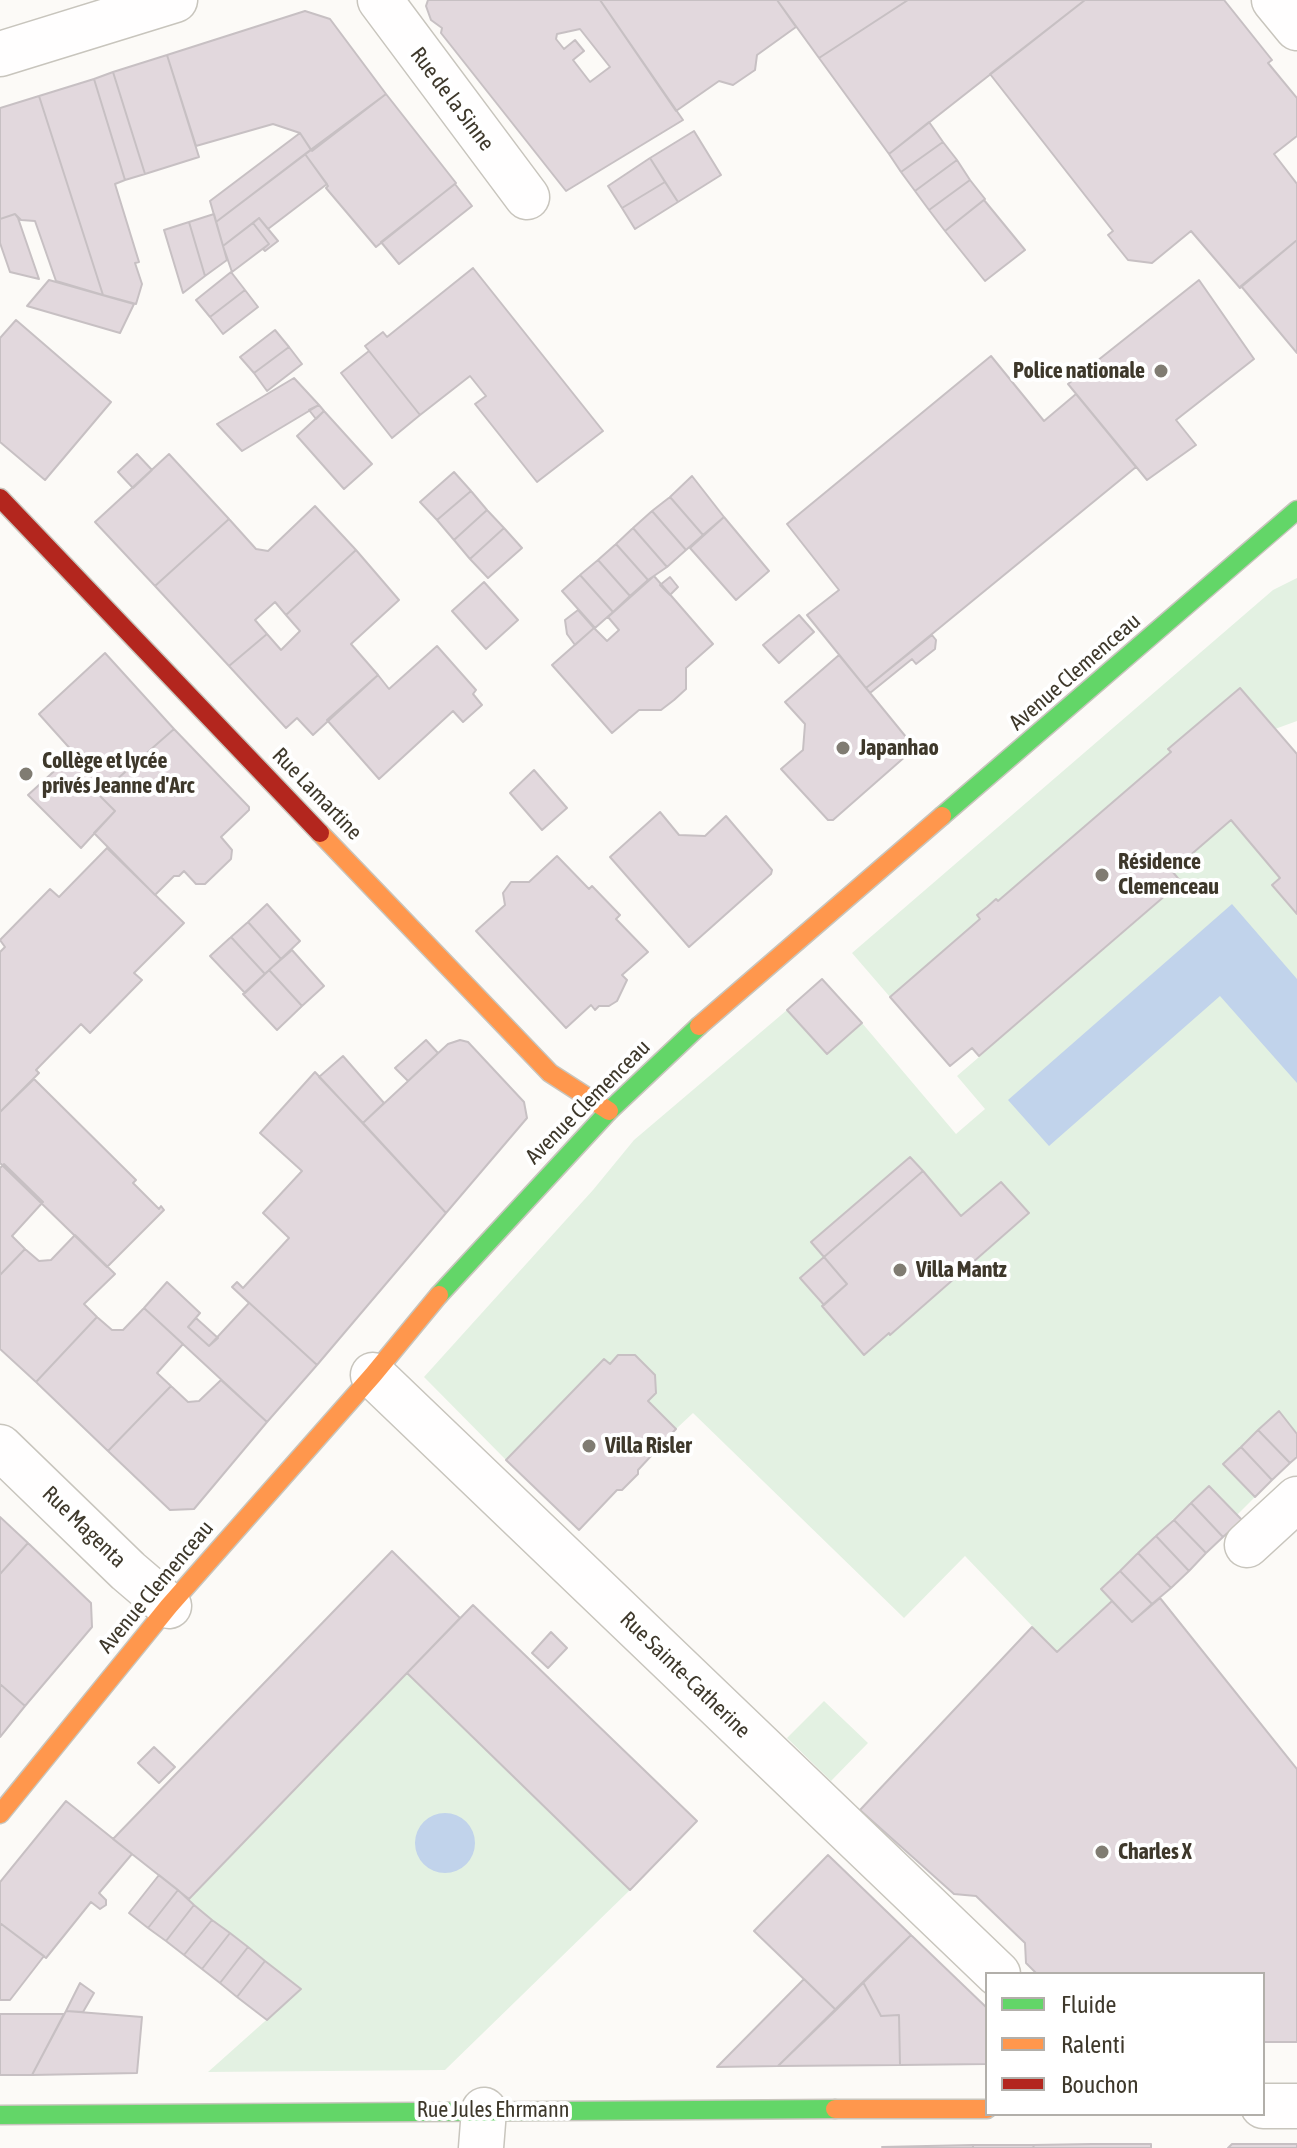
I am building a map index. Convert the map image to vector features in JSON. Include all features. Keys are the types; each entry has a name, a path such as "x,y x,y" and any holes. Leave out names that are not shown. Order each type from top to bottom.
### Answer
{"street":[{"path":"0,54 175,0"},
{"name":"Rue de la Sinne","path":"380,0 527,197"},
{"path":"1274,0 1297,28"},
{"name":"Rue Lamartine","path":"0,498 550,1073 609,1111"},
{"name":"Avenue Clemenceau","path":"0,1814 169,1606 373,1375 451,1281 609,1111 701,1024 1297,510"},
{"name":"Rue Sainte-Catherine","path":"373,1375 996,1972"},
{"name":"Rue Magenta","path":"0,1447 128,1571 169,1606"},
{"path":"1247,1545 1297,1499"},
{"path":"1265,2106 1297,2106"},
{"name":"Rue Jules Ehrmann","path":"0,2115 483,2129 985,2109"}],"green space":[{"path":"1297,578 1297,721 1275,729 1239,688 1169,748 1171,752 998,901 996,899 978,915 980,919 890,997 852,953 1273,590"},
{"path":"1231,820 1280,878 1272,885 1297,914 1297,1434 1278,1412 1224,1464 1255,1497 1237,1515 1208,1486 1101,1588 1112,1601 1057,1652 965,1556 904,1618 693,1413 676,1429 648,1401 656,1393 655,1375 635,1355 618,1355 610,1364 604,1359 506,1460 424,1377 593,1190 634,1140 787,1010 827,1054 862,1023 956,1134 985,1109 957,1076 1181,883 1172,871","holes":["910,1157 961,1216 1001,1182 1029,1214 864,1355 800,1278 824,1257 811,1242"]},
{"path":"407,1673 630,1890 445,2070 208,2072 301,1989 188,1901"},
{"path":"824,1701 868,1743 831,1781 787,1738"}],"water":[{"path":"1232,904 1297,979 1297,1083 1220,996 1049,1146 1008,1100"},
{"path":"445,1813 467,1821 475,1843 467,1865 445,1873 423,1865 415,1843 423,1821"}],"building":[{"path":"428,0 600,0 683,120 566,191 441,33 442,28 431,20 426,6","holes":["580,29 610,67 590,82 573,60 584,51 575,40 564,49 556,39 557,34"]},
{"path":"600,0 777,0 796,27 757,55 755,70 733,85 719,81 676,111"},
{"path":"777,0 908,0 819,58"},
{"path":"908,0 1085,0 889,154 819,58"},
{"path":"1085,0 1224,0 1272,60 1268,63 1297,98 1297,136 1274,154 1297,184 1297,240 1240,288 1191,231 1152,263 1128,260 1108,235 1113,231 990,74"},
{"path":"305,11 330,19 386,94 312,151 300,133 273,124 196,146 167,55"},
{"path":"167,55 199,157 145,174 113,72"},
{"path":"113,72 145,174 125,180 94,79"},
{"path":"94,79 125,180 115,184 139,262 135,263 142,284 136,304 103,295 39,96"},
{"path":"386,94 456,183 376,247 326,188 328,186 305,154"},
{"path":"39,96 103,295 56,281 35,221 21,220 15,214 0,219 0,108"},
{"path":"929,122 943,142 901,172 889,154"},
{"path":"694,131 721,175 678,202 650,158"},
{"path":"300,133 311,150 216,222 210,201"},
{"path":"943,142 957,160 915,191 901,172"},
{"path":"305,154 327,184 268,229 259,218 223,246 216,222"},
{"path":"650,158 665,182 622,208 608,186"},
{"path":"957,160 970,180 929,210 915,191"},
{"path":"970,180 985,199 945,231 929,210"},
{"path":"665,182 678,202 635,229 622,208"},
{"path":"455,184 472,206 399,264 381,242"},
{"path":"984,200 1025,250 985,281 945,231"},
{"path":"15,214 39,279 10,272 0,243 0,219"},
{"path":"214,214 227,260 205,276 189,222"},
{"path":"259,218 278,241 265,251 263,249 269,244 253,223"},
{"path":"189,222 205,276 183,293 164,230"},
{"path":"253,223 269,244 232,272 223,246"},
{"path":"1297,240 1297,353 1241,286"},
{"path":"473,268 603,431 537,482 475,404 486,396 470,376 420,415 365,346 383,332 387,337"},
{"path":"231,272 245,290 210,317 196,300"},
{"path":"49,280 134,304 120,333 27,306"},
{"name":"Police nationale","path":"1199,280 1254,359 1176,420 1196,445 1147,480 1068,384"},
{"path":"245,290 258,307 223,334 210,317"},
{"path":"16,320 111,402 45,480 0,442 0,338"},
{"path":"275,330 289,347 254,373 240,357"},
{"path":"289,347 302,364 267,391 254,373"},
{"path":"369,351 420,415 392,438 341,373"},
{"path":"991,356 1044,421 1076,394 1136,467 866,688 807,615 839,590 787,524"},
{"path":"294,378 319,405 242,451 217,424"},
{"path":"319,405 324,411 316,419 309,410"},
{"path":"324,411 372,464 344,489 297,436"},
{"path":"137,454 152,470 133,488 118,472"},
{"path":"169,454 229,519 155,586 95,522"},
{"path":"454,472 471,491 437,520 420,502"},
{"path":"692,476 724,517 703,535 670,497"},
{"path":"471,491 487,510 454,540 437,520"},
{"path":"670,497 703,535 686,550 652,511"},
{"path":"315,506 356,550 286,615 275,602 255,620 267,634 229,666 155,586 229,519 256,549 268,551"},
{"path":"487,510 504,528 470,559 454,540"},
{"path":"652,511 686,550 667,567 633,528"},
{"path":"724,517 769,571 736,600 690,548"},
{"path":"504,528 522,548 488,578 470,559"},
{"path":"633,528 667,567 648,580 616,544"},
{"path":"616,544 648,580 630,596 598,560"},
{"path":"356,550 399,600 351,644 378,675 313,735 297,718 286,728 229,666 267,634 281,650 300,631 286,615"},
{"path":"598,560 630,596 613,612 580,575"},
{"path":"580,575 613,612 595,628 562,591"},
{"path":"654,576 713,644 686,668 686,689 674,700 661,710 639,710 612,733 552,665 594,628 607,641 619,630 608,617"},
{"path":"670,577 678,587 670,595 660,585"},
{"path":"484,582 518,620 486,649 452,611"},
{"path":"578,610 594,628 575,645 567,634 565,620"},
{"path":"799,615 814,632 779,663 763,645"},
{"path":"932,635 936,640 935,649 916,664 912,659 870,693 866,688"},
{"path":"437,646 476,690 473,694 482,705 463,722 453,711 379,779 327,720 378,675 389,689"},
{"path":"105,653 174,729 99,795 115,811 81,848 28,795 74,753 39,714"},
{"path":"839,655 915,748 833,820 828,820 781,769 803,750 805,724 785,702"},
{"name":"Résidence Clemenceau","path":"1240,688 1297,754 1297,914 1272,885 1280,878 1231,820 1172,871 1181,882 979,1056 972,1048 950,1066 890,997 980,919 977,915 996,899 998,901 1171,752 1168,749"},
{"path":"174,729 249,810 221,837 232,850 231,859 205,884 196,884 184,871 174,876 155,895 94,833 115,811 99,795"},
{"path":"534,770 567,808 542,830 510,793"},
{"path":"660,812 679,835 705,836 726,816 772,870 689,947 610,857"},
{"path":"107,848 184,923 134,973 142,980 90,1033 81,1024 0,1112 0,952 5,947 0,940 50,889 59,897"},
{"path":"557,856 620,915 616,919 648,952 622,975 627,980 617,1001 595,1010 591,1005 566,1028 476,931 505,905 503,893 511,882 529,882"},
{"path":"267,904 300,941 281,959 248,922"},
{"path":"248,922 281,959 265,974 231,937"},
{"path":"231,937 265,974 245,993 210,956"},
{"path":"292,950 324,986 302,1006 269,970"},
{"path":"269,970 302,1006 277,1030 243,994"},
{"path":"822,979 862,1023 827,1054 787,1010"},
{"path":"426,1040 438,1053 408,1081 395,1068"},
{"path":"460,1040 468,1042 524,1102 527,1118 446,1213 363,1123 448,1044"},
{"path":"343,1056 384,1103 363,1123 319,1077"},
{"path":"315,1072 446,1213 317,1365 232,1287 237,1282 243,1288 289,1238 263,1213 302,1171 260,1133"},
{"path":"34,1079 136,1180 133,1183 159,1209 161,1206 164,1210 107,1267 0,1163 0,1112"},
{"path":"910,1157 923,1171 824,1257 811,1242"},
{"path":"4,1164 43,1202 12,1236 25,1249 0,1275 0,1168"},
{"name":"Villa Mantz","path":"923,1171 961,1216 1001,1182 1029,1213 864,1355 822,1306 847,1284 824,1257"},
{"path":"75,1235 115,1274 84,1304 97,1317 36,1382 0,1349 0,1275 25,1249 39,1261 51,1260"},
{"path":"824,1257 847,1284 824,1305 800,1278"},
{"path":"167,1282 200,1313 188,1327 209,1346 249,1303 232,1287 317,1365 267,1422 144,1308"},
{"path":"144,1308 183,1344 157,1373 171,1386 108,1451 36,1382 97,1317 112,1330 123,1330"},
{"path":"196,1318 218,1338 209,1346 188,1327"},
{"name":"Villa Risler","path":"618,1355 635,1355 655,1375 656,1393 648,1401 676,1429 638,1470 638,1474 622,1490 617,1490 579,1530 506,1460 604,1359 610,1364"},
{"path":"221,1380 267,1422 194,1509 170,1510 108,1451 171,1386 188,1402 199,1401"},
{"path":"1279,1411 1297,1434 1297,1457 1290,1463 1258,1430"},
{"path":"1258,1430 1290,1463 1272,1480 1241,1447"},
{"path":"1241,1447 1272,1480 1255,1497 1223,1464"},
{"path":"1209,1486 1242,1520 1223,1537 1191,1503"},
{"path":"1191,1503 1223,1537 1206,1553 1174,1520"},
{"path":"0,1517 28,1543 0,1574"},
{"path":"1174,1520 1206,1553 1189,1571 1156,1536"},
{"path":"1156,1536 1189,1571 1171,1588 1138,1553"},
{"path":"28,1543 91,1603 92,1627 25,1706 0,1684 0,1574"},
{"path":"392,1551 460,1618 189,1899 113,1839"},
{"path":"1138,1553 1171,1588 1152,1604 1120,1571"},
{"path":"1120,1571 1152,1604 1132,1622 1101,1589"},
{"name":"Charles X","path":"1160,1598 1297,1769 1297,2042 1265,2042 1265,1972 1035,1972 1026,1963 1025,1943 976,1896 954,1894 860,1810 1032,1627 1057,1652 1112,1601 1132,1622"},
{"path":"473,1605 697,1821 630,1890 407,1673"},
{"path":"551,1632 567,1648 548,1668 532,1653"},
{"path":"0,1684 25,1706 0,1737"},
{"path":"154,1747 175,1767 159,1783 138,1763"},
{"path":"66,1801 132,1854 99,1893 106,1900 106,1905 100,1909 91,1902 46,1958 0,1923 0,1882"},
{"path":"828,1855 911,1935 836,2010 754,1931"},
{"path":"159,1875 178,1890 148,1928 129,1913"},
{"path":"178,1890 194,1905 166,1941 148,1928"},
{"path":"194,1905 212,1920 184,1955 166,1941"},
{"path":"212,1920 230,1933 202,1969 184,1955"},
{"path":"0,1923 44,1956 10,2000 0,2000"},
{"path":"230,1933 248,1947 220,1983 202,1969"},
{"path":"911,1935 985,2006 985,2064 900,2065 899,2015 881,2016 863,1982"},
{"path":"248,1947 265,1961 237,1997 220,1983"},
{"path":"265,1961 301,1989 267,2020 237,1997"},
{"path":"804,1979 836,2010 778,2066 717,2067"},
{"path":"863,1982 881,2016 899,2015 900,2065 778,2066"},
{"path":"80,1983 94,1993 83,2012 66,2011"},
{"path":"66,2011 142,2017 137,2073 32,2075"},
{"path":"0,2014 64,2014 32,2075 0,2075"},
{"path":"1151,2144 1151,2148 1034,2148 1033,2145"},
{"path":"1232,2144 1297,2144 1297,2148 1228,2148"},
{"path":"973,2145 973,2148 882,2147 927,2146"},
{"path":"973,2145 1033,2145 1034,2148 973,2148"}],"traffic: fast":[{"path":"942,816 1297,510"},
{"path":"439,1295 609,1111 699,1026"},
{"path":"0,2115 835,2109"}],"traffic: slow":[{"path":"699,1026 942,816"},
{"path":"320,833 550,1073 609,1111"},
{"path":"0,1814 169,1606 373,1375 439,1295"},
{"path":"835,2109 985,2109"}],"traffic: jam":[{"path":"0,498 320,833"}],"place":[{"name":"Police nationale","path":"1161,371"},
{"name":"Japanhao","path":"843,748"},
{"name":"Collège et lycée privés Jeanne d'Arc","path":"26,774"},
{"name":"Résidence Clemenceau","path":"1102,875"},
{"name":"Villa Mantz","path":"900,1270"},
{"name":"Villa Risler","path":"589,1446"},
{"name":"Charles X","path":"1102,1852"}]}
